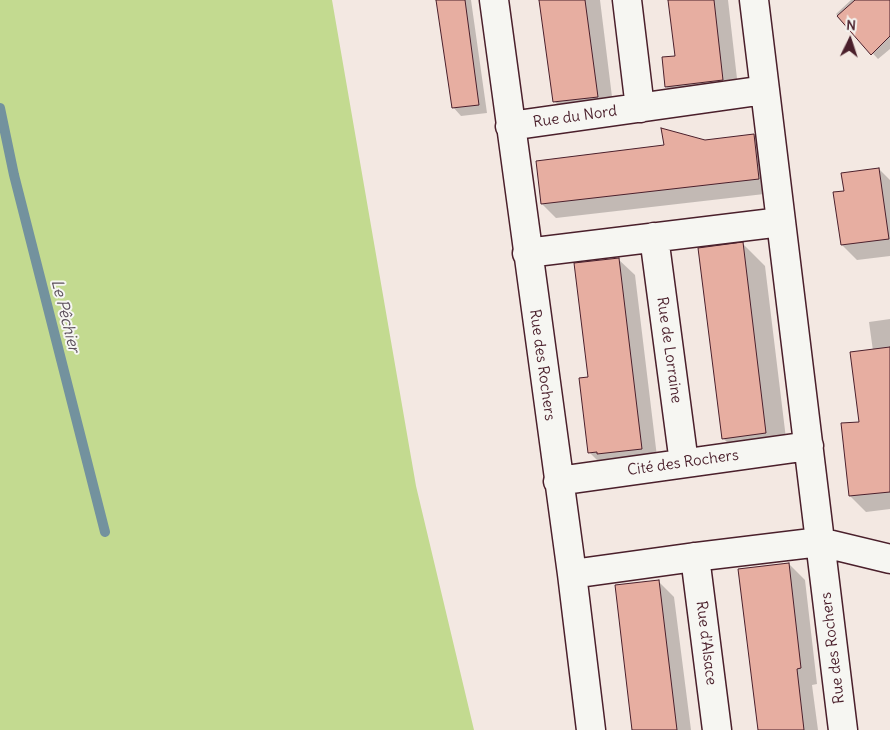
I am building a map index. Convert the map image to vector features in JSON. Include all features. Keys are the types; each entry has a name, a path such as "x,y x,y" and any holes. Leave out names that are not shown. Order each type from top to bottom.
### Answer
{"street":[{"name":"Rue des Rochers","path":"494,0 572,574 590,730"},
{"path":"627,0 640,108"},
{"name":"Rue des Rochers","path":"754,0 843,730"},
{"name":"Rue du Nord","path":"510,126 765,90"},
{"path":"527,253 781,222"},
{"name":"Rue de Lorraine","path":"654,237 684,463"},
{"name":"Cité des Rochers","path":"558,481 809,446"},
{"path":"572,574 820,542 890,559"},
{"name":"Rue d'Alsace","path":"695,557 717,730"}],"green space":[{"path":"0,0 332,0 416,486 474,730 0,730"}],"building":[{"path":"436,0 465,0 479,105 452,108"},
{"path":"539,0 585,0 598,97 553,102"},
{"path":"668,0 714,0 723,80 665,87 662,57 675,56"},
{"path":"855,0 890,0 890,36 871,55 837,16"},
{"path":"661,128 705,140 754,134 759,179 541,204 536,161 664,145"},
{"path":"879,168 889,239 841,245 833,192 844,191 841,173"},
{"path":"743,242 766,433 722,439 698,248"},
{"path":"619,258 642,449 597,454 597,452 588,453 579,378 588,377 574,263"},
{"path":"890,347 890,492 849,496 841,423 859,422 850,352"},
{"path":"789,563 801,668 797,669 804,730 758,730 738,569"},
{"path":"659,580 677,730 632,730 615,585"}],"waterway":[{"name":"Le Pêchier","path":"0,108 14,175 105,532"}]}
